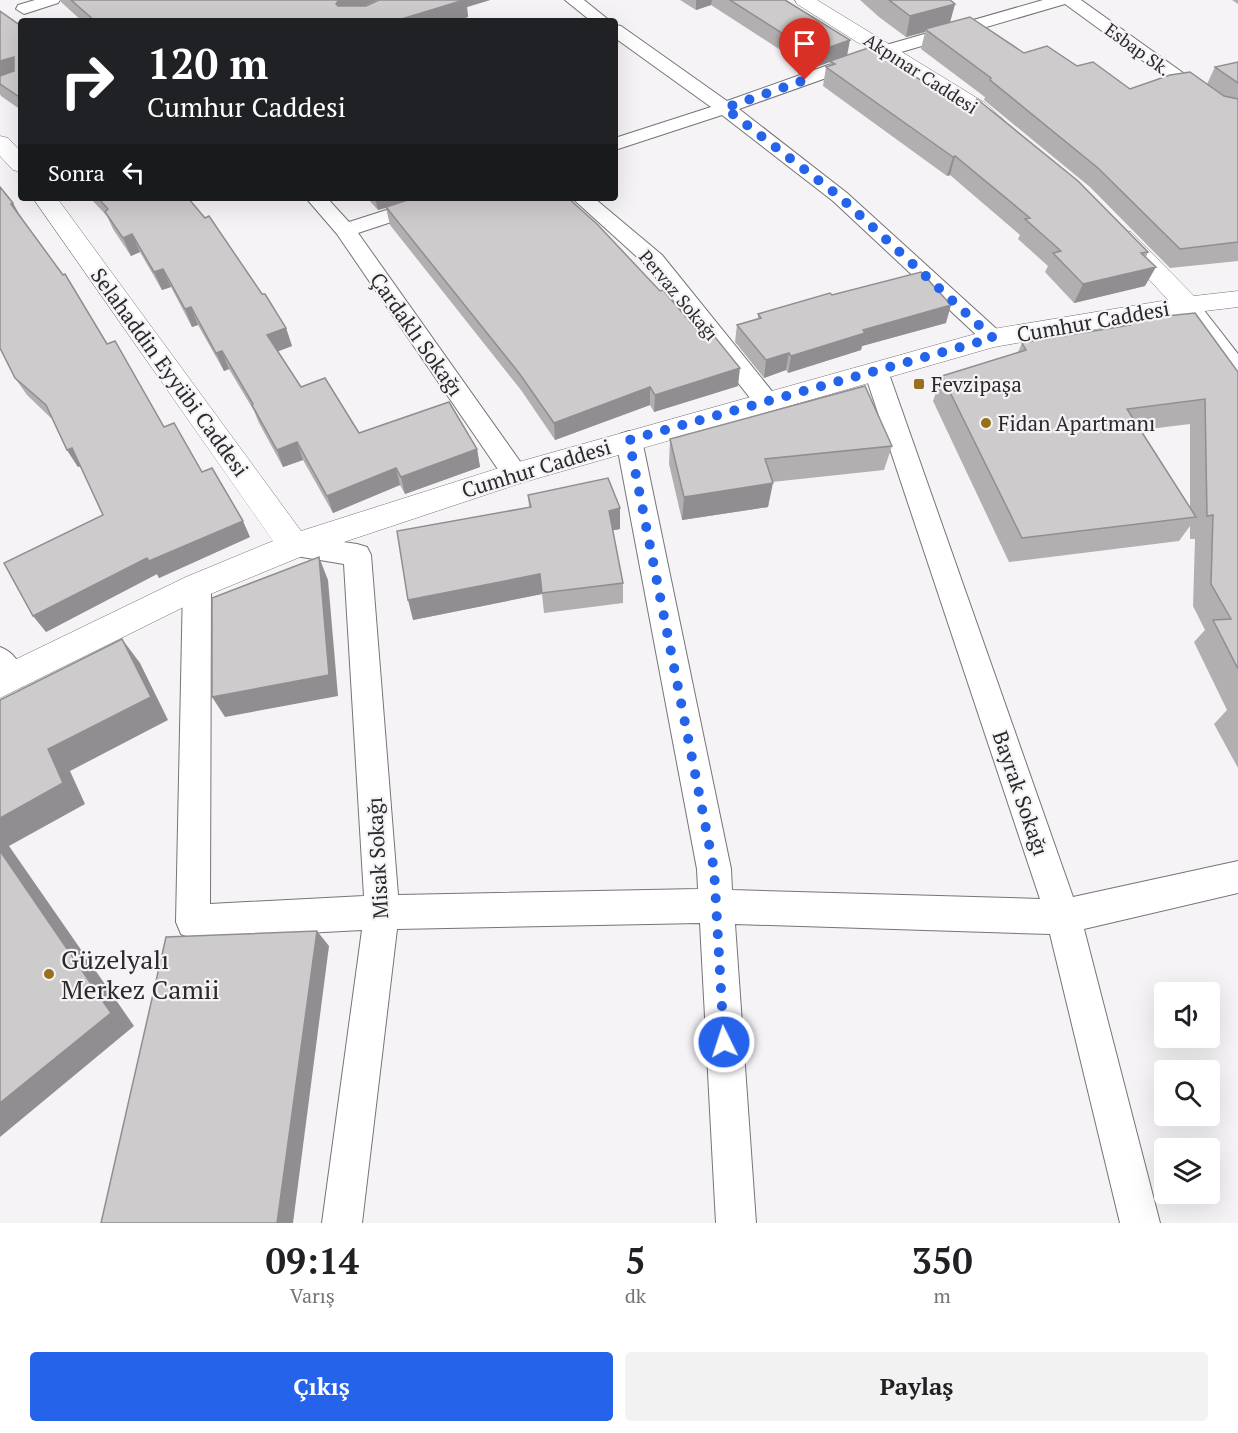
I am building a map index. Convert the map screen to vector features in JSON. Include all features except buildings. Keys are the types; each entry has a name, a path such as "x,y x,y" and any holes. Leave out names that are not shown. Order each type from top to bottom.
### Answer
{"street":[{"path":"22,10 52,0"},
{"path":"573,0 598,18"},
{"name":"Akpınar Caddesi","path":"804,0 828,8 885,51 977,108 1029,151"},
{"path":"618,143 885,51 1061,0"},
{"name":"Esbap Sk.","path":"1070,0 1223,110 1238,112"},
{"path":"618,32 725,108 840,197 993,338"},
{"path":"1185,83 1206,78"},
{"path":"0,143 18,162"},
{"path":"0,181 18,172"},
{"name":"Selahaddin Eyyübi Caddesi","path":"47,201 294,546"},
{"name":"Çardaklı Sokağı","path":"318,201 345,230 515,474"},
{"path":"345,230 436,201"},
{"name":"Pervaz Sokağı","path":"585,201 654,260 766,402"},
{"path":"1105,220 1188,305 1238,370"},
{"name":"Cumhur Caddesi","path":"4,673 196,586 294,546 515,474 993,338 1188,305 1238,299"},
{"name":"Bayrak Sokağı","path":"876,371 1063,917 1140,1223"},
{"path":"629,440 714,869 736,1223"},
{"name":"Misak Sokağı","path":"294,546 357,555 382,912 342,1223"},
{"path":"196,586 193,922 382,912 715,906 1063,917 1238,877"}],"place":[{"name":"Fevzipaşa","path":"919,384"},
{"name":"Fidan Apartmanı","path":"986,423"},
{"name":"Güzelyalı Merkez Camii","path":"49,974"}],"route":[{"path":"724,1042 714,869 629,440 993,338 840,197 725,108 805,80"}]}
